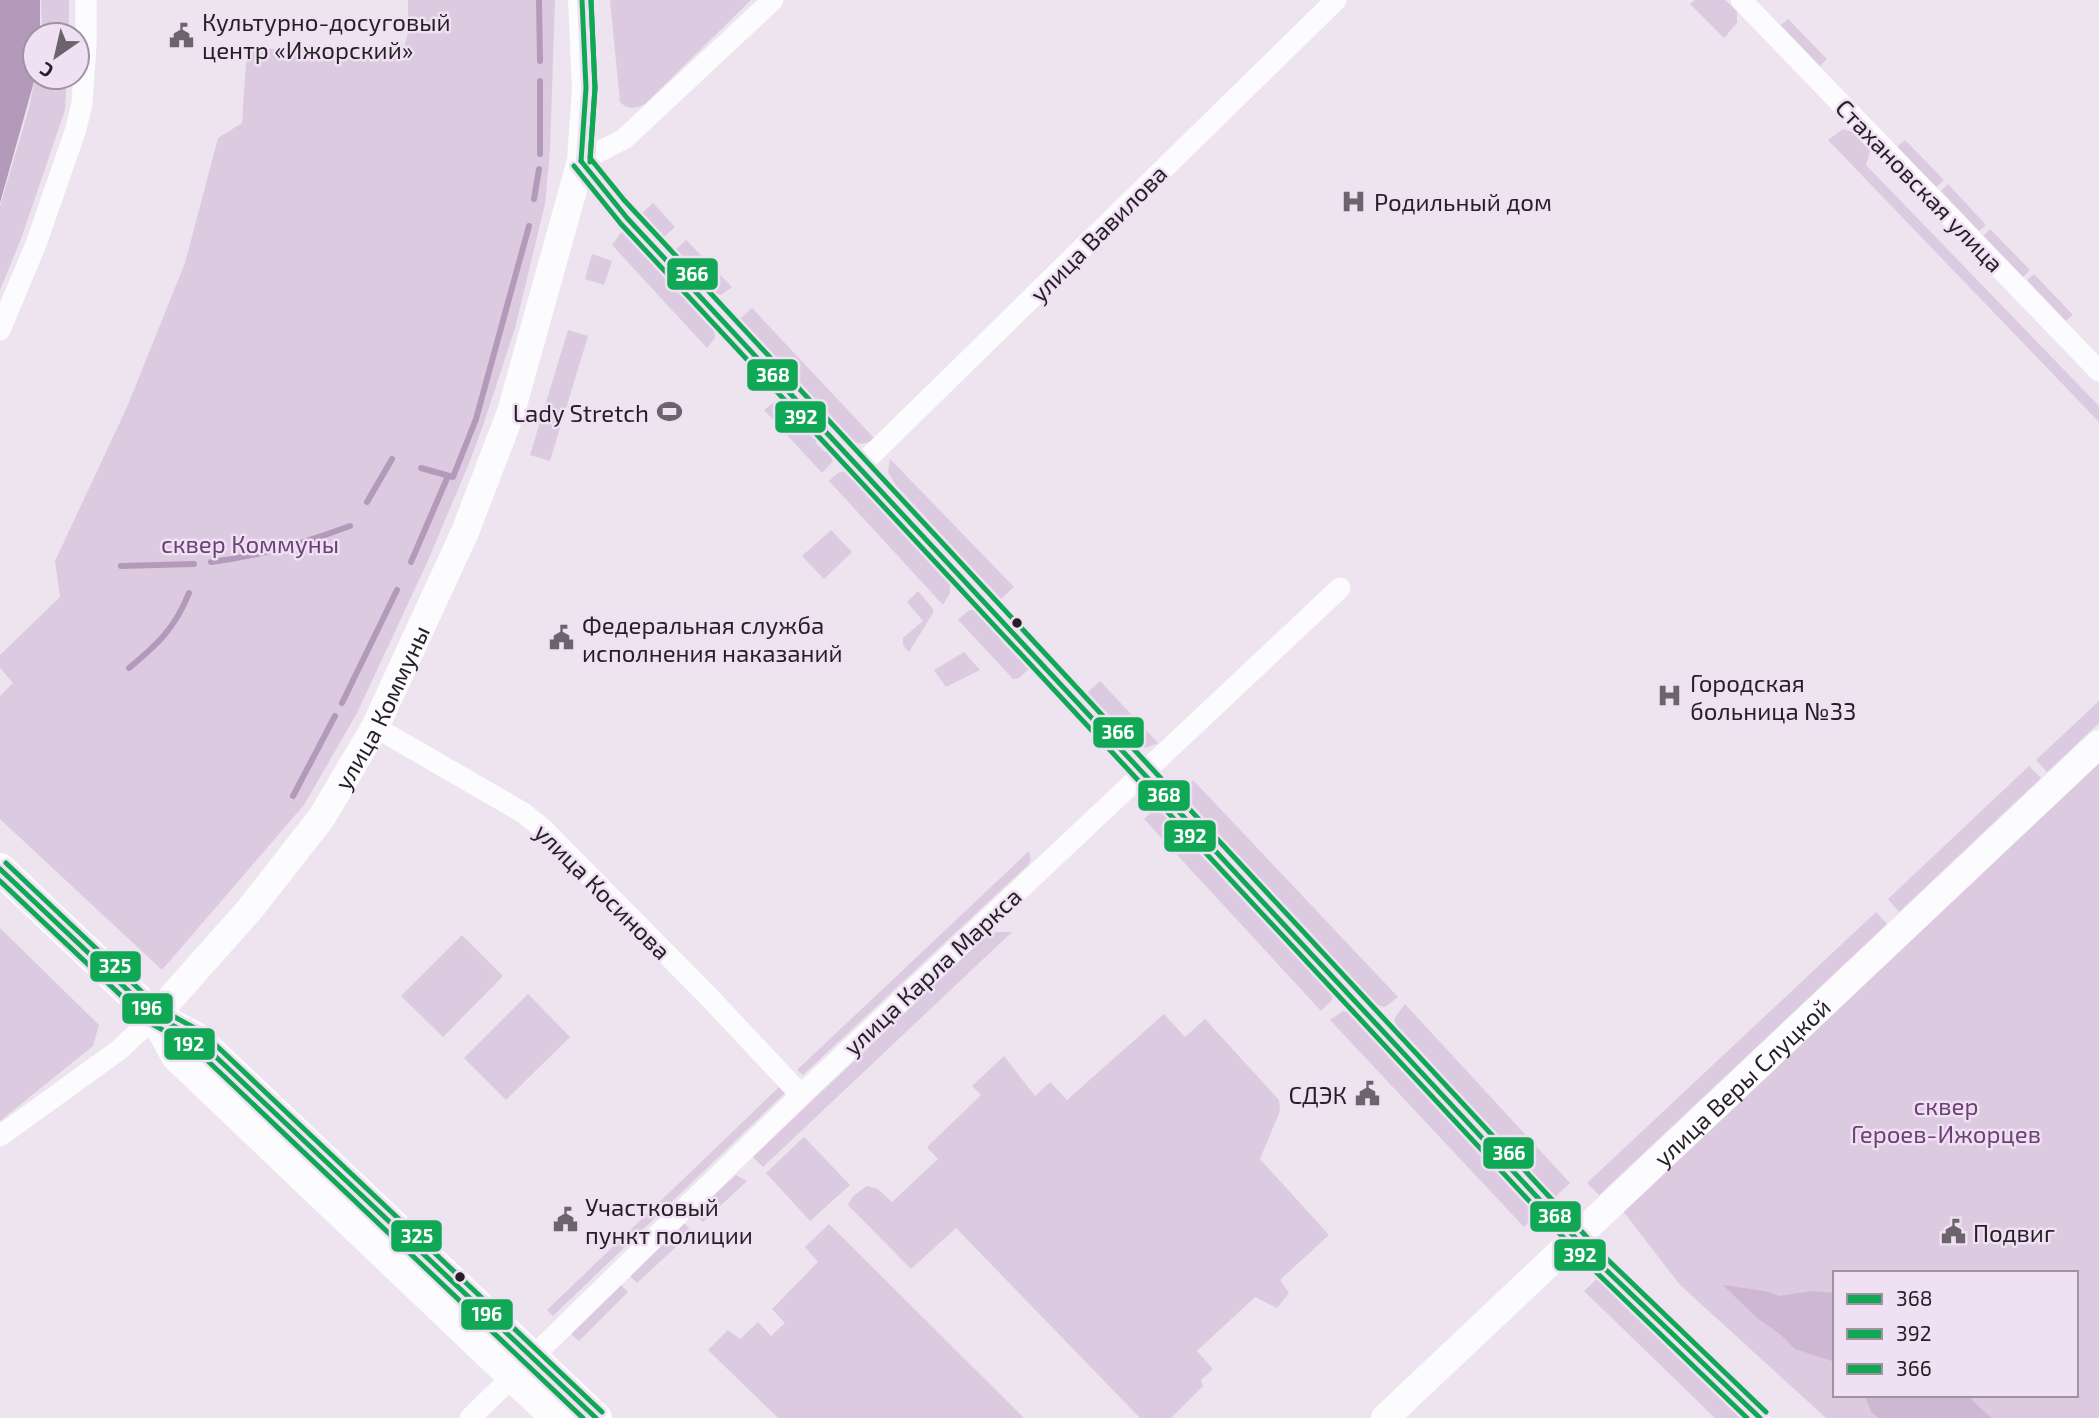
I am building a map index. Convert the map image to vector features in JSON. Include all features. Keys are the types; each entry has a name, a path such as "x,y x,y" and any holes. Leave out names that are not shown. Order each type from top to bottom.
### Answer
{"main road":[{"path":"0,869 155,1016 177,1056 522,1365 596,1418"},
{"path":"522,1365 557,1418"}],"street":[{"path":"0,330 36,244 76,129 82,103 86,0"},
{"name":"улица Коммуны","path":"0,1136 119,1050 155,1016 250,909 322,817 375,727 465,532 496,454 556,254 581,161 586,88 582,0"},
{"path":"773,0 624,139 581,161 627,218 1575,1237 1760,1418"},
{"name":"улица Вавилова","path":"860,466 1336,0"},
{"name":"Стахановская улица","path":"1741,0 2099,371"},
{"name":"улица Карла Маркса","path":"470,1418 801,1094 1340,588"},
{"name":"улица Косинова","path":"375,727 522,812 541,827 801,1094"},
{"name":"улица Веры Слуцкой","path":"1385,1418 2099,744"}],"green space":[{"path":"41,0 69,0 69,21 42,21"},
{"name":"сквер Коммуны","path":"408,0 555,0 550,150 545,204 515,328 468,466 426,565 357,713 304,805 162,970 0,819 0,696 13,683 0,668 0,655 60,597 55,561 127,407 185,263 218,138 242,123 247,47 395,58 406,39"},
{"path":"610,0 751,0 645,104 632,108 620,102"},
{"path":"1695,0 1725,0 1737,11 1737,23 1724,38 1690,4"},
{"path":"1788,19 1827,59 1820,66 1781,25"},
{"path":"32,91 66,91 65,110 21,239 0,290 0,206"},
{"path":"1843,129 1852,132 1870,151 1866,165 2099,406 2099,422 1828,140"},
{"path":"1905,140 1944,180 1936,187 1897,147"},
{"path":"1948,184 1986,225 1979,231 1941,191"},
{"path":"653,203 675,227 663,238 641,214"},
{"path":"1990,229 2030,270 2023,277 1983,236"},
{"path":"623,230 714,328 715,338 707,348 612,245"},
{"path":"686,240 732,287 721,295 715,293 674,251"},
{"path":"592,254 612,261 604,285 585,279"},
{"path":"2034,274 2073,315 2066,321 2027,280"},
{"path":"752,308 875,439 860,443 846,435 739,320"},
{"path":"568,330 588,336 550,461 530,455"},
{"path":"779,398 818,440 816,443 825,452 828,451 833,461 822,473 764,410"},
{"path":"890,459 1014,587 1001,599 895,484 888,472"},
{"path":"845,471 950,582 950,593 943,605 829,481"},
{"path":"831,530 852,552 824,579 802,556"},
{"path":"918,591 933,609 933,613 909,652 903,645 903,638 923,621 907,602"},
{"path":"969,610 975,610 1003,643 1030,668 1019,678 1013,679 958,620"},
{"path":"964,652 980,670 946,687 934,670"},
{"path":"1100,681 1158,743 1146,748 1134,743 1087,693"},
{"path":"2099,701 2099,723 2047,772 2036,760"},
{"name":"сквер Героев-Ижорцев","path":"2099,763 2099,1418 1826,1418 1680,1285 1623,1211"},
{"path":"2029,766 2041,778 1899,912 1888,899"},
{"path":"1193,780 1398,997 1385,1007 1376,1005 1179,793"},
{"path":"1158,806 1332,993 1332,1000 1321,1011 1144,819"},
{"path":"1029,851 1029,864 803,1075 797,1070"},
{"path":"1876,912 1887,924 1599,1195 1587,1183"},
{"path":"0,928 99,1025 93,1046 0,1121"},
{"path":"997,932 1012,932 763,1167 753,1157 984,938"},
{"path":"462,935 503,976 443,1037 401,996"},
{"path":"528,994 570,1037 506,1100 464,1058"},
{"path":"1405,1004 1570,1183 1554,1198 1397,1026 1394,1019"},
{"path":"1343,1011 1348,1012 1537,1214 1524,1227 1330,1020"},
{"path":"1164,1014 1185,1037 1205,1019 1279,1100 1280,1111 1260,1159 1329,1235 1280,1280 1289,1293 1277,1308 1255,1297 1197,1351 1213,1369 1201,1380 1203,1386 1171,1418 1140,1418 956,1228 911,1269 848,1205 853,1196 867,1186 878,1189 892,1202 938,1159 927,1147 981,1095 972,1086 1004,1056 1035,1096 1050,1082 1067,1100"},
{"path":"779,1087 785,1093 553,1316 547,1310"},
{"path":"804,1137 850,1185 810,1221 766,1173"},
{"path":"736,1175 747,1181 703,1222 694,1214"},
{"path":"684,1223 692,1232 637,1283 629,1275"},
{"path":"829,1224 1024,1418 778,1418 708,1350 728,1330 740,1339 758,1322 771,1336 785,1323 772,1309 818,1262 805,1247"},
{"path":"1598,1278 1742,1418 1715,1418 1584,1291"},
{"path":"620,1284 628,1292 579,1341 570,1333"}],"shaded area":[{"path":"0,0 40,0 40,21 21,21 21,91 31,91 0,203"},
{"path":"1723,1285 1765,1291 1779,1296 1813,1291 1833,1293 1833,1361 1795,1349"},
{"path":"1865,1397 1969,1397 1991,1418 1879,1418 1872,1413"}],"waterway":[{"path":"539,0 540,61"},
{"path":"540,81 540,154"},
{"path":"534,199 539,169"},
{"path":"421,468 453,477 476,419 529,226"},
{"path":"367,502 392,459"},
{"path":"411,562 448,476"},
{"path":"211,562 282,548 350,526"},
{"path":"121,566 194,564"},
{"path":"342,703 397,590"},
{"path":"129,668 165,635 189,593"},
{"path":"293,796 335,716"}],"transit line":[{"name":"368","path":"581,161 586,88 582,0"},
{"name":"392","path":"590,162 595,88 591,0"},
{"name":"366","path":"591,0 595,88 590,158 624,200 1608,1260 1766,1412"},
{"name":"368","path":"581,161 627,218 1551,1212 1602,1266 1760,1418"},
{"name":"392","path":"574,166 621,224 1545,1218 1596,1272 1747,1418"},
{"name":"325","path":"6,863 160,1009 202,1032 602,1412"},
{"name":"196","path":"0,869 155,1016 196,1038 596,1418"},
{"name":"192","path":"0,881 150,1023 191,1045 583,1418"}],"place":[{"name":"Культурно-досуговый центр «Ижорский»","path":"182,35"},
{"name":"Родильный дом","path":"1354,201"},
{"name":"Lady Stretch","path":"669,412"},
{"name":"Федеральная служба исполнения наказаний","path":"562,638"},
{"name":"Городская больница №33","path":"1670,696"},
{"name":"СДЭК","path":"1367,1094"},
{"name":"Участковый пункт полиции","path":"565,1220"},
{"name":"Подвиг","path":"1953,1232"}]}
